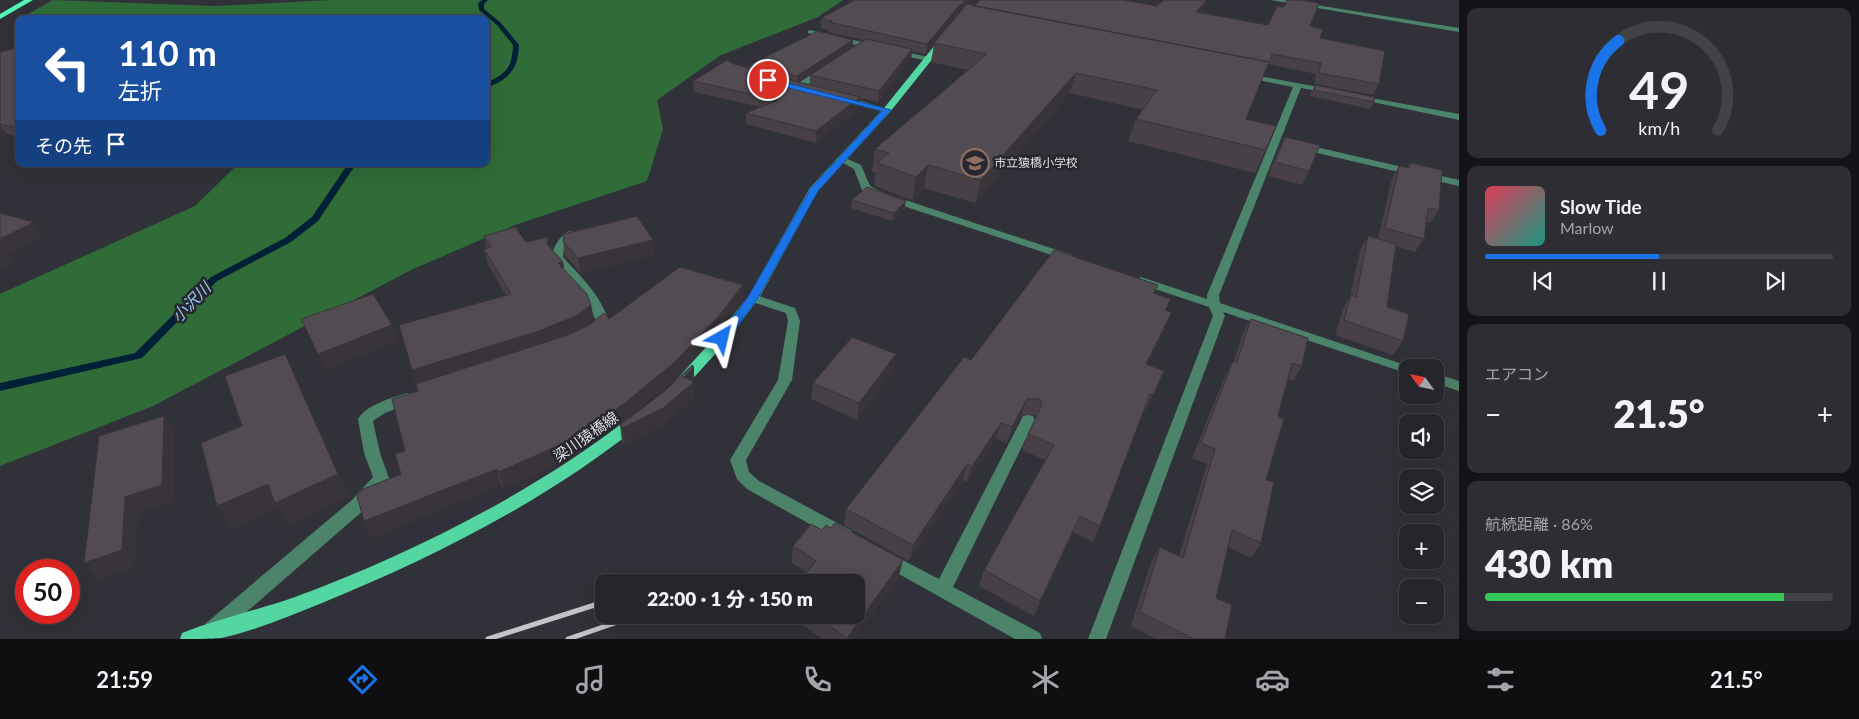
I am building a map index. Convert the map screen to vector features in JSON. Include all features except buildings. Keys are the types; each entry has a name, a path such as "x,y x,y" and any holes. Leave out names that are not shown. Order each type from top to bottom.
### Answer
{"highway":[{"path":"0,17 29,0"}],"main road":[{"path":"671,391 691,374 722,338 752,298 814,190 887,110 950,32"},
{"name":"梁川猿橋線","path":"190,639 290,607 431,546 563,473 612,440 642,416"}],"street":[{"path":"1273,0 1459,30"},
{"path":"810,32 928,59"},
{"path":"852,52 862,45"},
{"path":"807,90 793,87 829,67"},
{"path":"1240,74 1336,93"},
{"path":"1097,639 1219,316 1214,305 1213,296 1286,143 1298,85"},
{"path":"1346,95 1459,117"},
{"path":"834,97 887,110"},
{"path":"1286,143 1459,183"},
{"path":"841,159 858,167 866,188 880,195 1076,259"},
{"path":"570,234 559,248 557,258 589,293 600,309 603,322 582,339"},
{"path":"1132,278 1399,366"},
{"path":"752,298 791,311 794,321 785,380 738,460 742,475 753,485 856,542"},
{"path":"1444,381 1459,386"},
{"path":"206,635 359,504 382,478 372,453 365,419 380,409 418,394"},
{"path":"942,590 1028,420"},
{"path":"873,552 1033,639"}],"green space":[{"path":"53,0 215,6 332,0 843,0 818,17 721,55 657,100 663,129 647,181 515,225 411,270 153,406 0,466 0,294 195,206 235,167 490,167 490,15 26,15"}],"waterway":[{"name":"小沢川","path":"485,0 481,3 481,9 488,15"},
{"name":"小沢川","path":"490,16 499,24 516,45 515,61 510,71 490,84"},
{"name":"小沢川","path":"0,387 138,356 214,279 288,240 315,219 350,167"}],"railway":[{"path":"488,639 595,605"},
{"path":"568,639 612,624"}],"place":[{"name":"市立猿橋小学校","path":"975,163"}],"route":[{"path":"722,338 752,298 814,190 887,110 768,80"}]}
